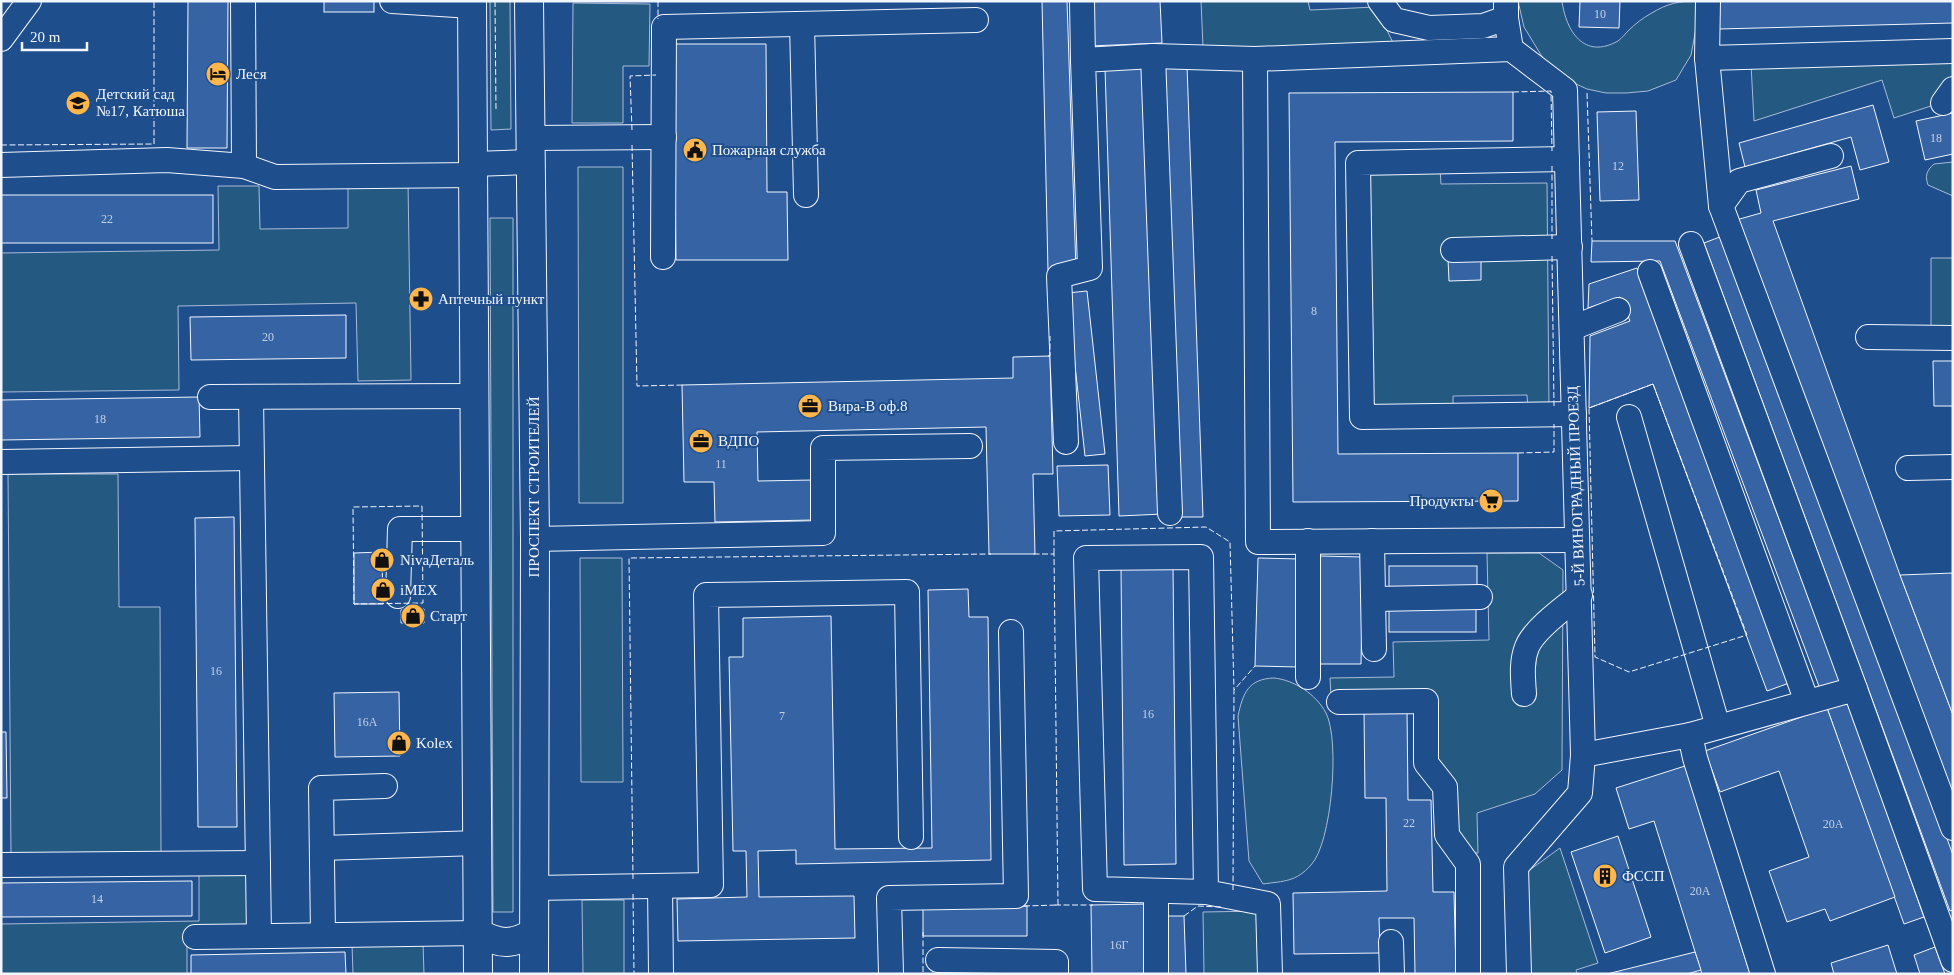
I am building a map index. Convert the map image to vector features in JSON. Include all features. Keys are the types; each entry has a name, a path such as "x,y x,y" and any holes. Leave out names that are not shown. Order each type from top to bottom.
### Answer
{"main road":[{"name":"ПРОСПЕКТ СТРОИТЕЛЕЙ","path":"529,1 535,539 534,974"},
{"path":"472,4 478,974"},
{"path":"478,932 493,941 506,943 521,940 534,933"}],"street":[{"path":"1,39 29,1"},
{"path":"243,1 244,166"},
{"path":"392,1 472,4"},
{"path":"1066,442 1059,276 1090,268 1082,60 1082,1"},
{"path":"1082,60 1153,56 1255,59 1511,49 1506,10 1483,26 1429,28 1394,20 1380,1"},
{"path":"1708,1 1707,58 1721,206 1953,828"},
{"path":"663,257 664,27 976,20"},
{"path":"802,24 806,195"},
{"name":"5-Й ВИНОГРАДНЫЙ ПРОЕЗД","path":"1511,49 1565,90 1584,755 1580,793 1516,867 1519,974"},
{"path":"1707,58 1953,51"},
{"path":"1153,56 1170,513"},
{"path":"1255,59 1258,542 1577,540"},
{"path":"1,165 167,160 244,166 275,178 473,169 530,150 664,137"},
{"path":"1721,206 1739,180 1831,156"},
{"path":"1567,159 1358,163 1362,417 1574,414"},
{"path":"1691,244 1855,688 1947,924 1953,960"},
{"path":"1453,250 1570,247"},
{"path":"1650,272 1807,702"},
{"path":"1572,328 1618,310"},
{"path":"1868,337 1953,338"},
{"path":"210,398 475,396"},
{"path":"251,397 259,936"},
{"path":"1629,417 1718,727"},
{"path":"535,539 823,533 823,448 970,446"},
{"path":"1,462 251,458"},
{"path":"1908,468 1953,467"},
{"path":"398,596 400,529 476,529"},
{"path":"1308,541 1308,677"},
{"path":"1372,541 1374,649"},
{"path":"1206,892 1201,557 1086,558 1095,889 1206,892 1268,904 1270,974"},
{"path":"534,888 711,885 706,595 907,592 911,837"},
{"path":"1524,694 1523,662 1527,645 1545,623 1580,595"},
{"path":"1374,599 1480,597"},
{"path":"891,974 889,898 1016,896 1011,632"},
{"path":"1584,755 1690,735 1855,688"},
{"path":"1339,702 1426,701 1426,763 1445,787 1447,835 1468,864 1468,974"},
{"path":"1690,735 1695,758 1763,974"},
{"path":"323,935 321,788 385,786"},
{"path":"322,848 478,844"},
{"path":"1,865 258,863"},
{"path":"660,886 661,974"},
{"path":"1156,891 1156,974"},
{"path":"195,937 478,932"},
{"path":"1390,942 1392,974"},
{"path":"938,960 1056,962 1056,974"}],"shaded area":[{"path":"490,1 510,1 511,129 491,130"},
{"path":"1201,1 1308,1 1310,10 1376,7 1395,47 1203,47"},
{"path":"1518,1 1562,1 1564,12 1573,32 1586,45 1595,47 1606,46 1618,41 1639,21 1662,7 1679,2 1698,1 1698,18 1691,55 1676,80 1648,91 1606,93 1587,89 1552,73 1524,27"},
{"path":"573,3 650,4 649,66 623,66 623,123 572,123"},
{"path":"1953,57 1953,75 1934,105 1894,118 1882,80 1754,121 1751,64"},
{"path":"1953,162 1953,196 1928,185 1926,176 1934,164"},
{"path":"578,167 623,167 623,503 579,503"},
{"path":"1365,169 1440,169 1441,184 1547,183 1549,410 1528,410 1527,395 1453,396 1453,411 1367,412"},
{"path":"408,182 411,380 358,381 356,303 178,306 179,390 1,392 1,253 219,250 218,186 259,186 260,229 348,228 348,183"},
{"path":"490,218 513,218 513,912 493,912"},
{"path":"1931,258 1953,258 1953,333 1931,332"},
{"path":"8,474 118,474 119,607 160,607 161,854 11,855"},
{"path":"1487,553 1539,553 1563,570 1562,770 1535,794 1477,813 1478,853 1464,853 1431,762 1430,696 1331,697 1330,678 1394,677 1393,642 1489,640"},
{"path":"580,558 622,558 623,782 581,782"},
{"path":"1274,678 1282,679 1304,689 1322,706 1326,713 1333,745 1332,791 1324,836 1311,865 1295,878 1263,884 1249,861 1238,716 1242,700 1248,689 1258,681"},
{"path":"1560,848 1598,963 1576,970 1577,974 1528,974 1524,874"},
{"path":"248,873 249,930 187,931 187,974 1,974 1,924 199,921 199,874"},
{"path":"582,900 624,900 624,974 583,974"},
{"path":"1259,911 1259,974 1204,974 1203,912"},
{"path":"423,943 424,974 353,974 352,944"}],"building":[{"path":"188,1 228,1 227,148 187,148"},
{"path":"324,1 374,1 374,12 324,12"},
{"path":"1042,1 1067,1 1076,270 1048,271"},
{"path":"1160,1 1162,43 1090,46 1088,2"},
{"path":"1580,1 1620,1 1619,28 1579,27"},
{"path":"1719,1 1953,1 1953,23 1719,29"},
{"path":"674,44 766,44 767,192 787,192 788,260 676,260"},
{"path":"1164,65 1187,65 1203,517 1180,517"},
{"path":"1149,66 1163,514 1119,516 1105,68"},
{"path":"1513,92 1513,141 1335,142 1338,454 1518,453 1518,501 1293,502 1289,93"},
{"path":"1873,105 1889,162 1860,170 1851,137 1745,167 1739,143"},
{"path":"1636,111 1639,200 1600,201 1597,112"},
{"path":"1953,113 1953,154 1925,160 1916,121"},
{"path":"1851,166 1859,199 1773,221 1900,575 1953,715 1953,800 1736,220 1761,213 1756,190"},
{"path":"1,195 213,195 213,243 1,243"},
{"path":"1725,235 1953,855 1953,910 1950,911 1704,243"},
{"path":"1592,241 1675,241 1840,682 1820,689 1660,261 1591,262"},
{"path":"1481,258 1481,280 1449,281 1448,259"},
{"path":"1637,268 1792,682 1767,691 1653,384 1589,408 1590,336 1630,321 1620,297 1588,308 1589,284"},
{"path":"1087,291 1105,454 1085,456 1067,293"},
{"path":"346,315 346,358 191,360 190,317"},
{"path":"1050,356 1053,474 1033,474 1035,554 989,554 986,427 757,432 758,481 813,480 813,520 715,522 714,482 684,482 682,385 1013,378 1013,357"},
{"path":"1933,361 1953,361 1953,406 1934,406"},
{"path":"199,397 200,437 1,440 1,400"},
{"path":"1108,465 1110,515 1059,516 1057,466"},
{"path":"234,517 237,827 198,827 195,518"},
{"path":"382,552 383,604 354,604 354,553"},
{"path":"1320,556 1363,557 1361,664 1318,664"},
{"path":"1258,558 1300,559 1298,667 1255,666"},
{"path":"1389,566 1477,566 1477,591 1389,591"},
{"path":"1121,567 1173,567 1176,864 1124,865"},
{"path":"1953,573 1953,715 1900,575"},
{"path":"968,589 969,617 988,617 991,860 796,864 796,850 758,851 759,897 854,896 855,938 678,941 677,899 747,897 746,851 733,851 729,657 743,657 743,618 831,616 835,849 932,848 928,590"},
{"name":"Старт","path":"424,609 424,623 401,623 401,610"},
{"path":"1389,609 1476,609 1476,632 1389,632"},
{"path":"399,692 400,756 335,757 334,693"},
{"path":"1847,701 1924,917 1904,924 1827,708"},
{"path":"1827,708 1895,897 1830,921 1825,909 1787,922 1769,871 1809,857 1779,771 1720,792 1705,751"},
{"path":"1407,709 1408,800 1431,800 1433,892 1454,892 1456,974 1415,974 1414,918 1379,918 1380,953 1294,954 1293,893 1387,891 1386,798 1365,798 1364,710"},
{"path":"1,732 6,732 7,798 1,798"},
{"path":"1685,766 1750,974 1702,974 1654,821 1629,829 1616,788"},
{"name":"ФССП","path":"1618,836 1651,937 1605,953 1571,852"},
{"path":"192,881 192,916 1,917 1,883"},
{"path":"1147,904 1148,974 1092,974 1091,905"},
{"path":"1027,906 1027,936 923,936 923,907"},
{"path":"1163,916 1184,916 1186,974 1165,974"},
{"path":"1888,945 1897,974 1834,974 1831,963"},
{"path":"1935,947 1945,974 1920,974 1914,955"},
{"path":"345,952 346,974 191,974 191,955"},
{"path":"1695,952 1701,970 1687,974 1607,974"}],"fence":[{"path":"1,145 154,144 154,1"},
{"path":"495,1 496,110"},
{"path":"658,1 658,19"},
{"path":"632,130 630,76 656,75"},
{"path":"1513,92 1551,91 1552,151"},
{"path":"1587,93 1592,241"},
{"path":"632,145 637,386 684,385"},
{"path":"1552,166 1552,239"},
{"path":"1552,256 1554,406"},
{"path":"1048,356 1050,356 1050,336"},
{"path":"1653,384 1747,635 1629,672 1595,657 1589,408 1653,384"},
{"path":"1518,453 1554,452 1554,424"},
{"path":"422,506 423,603 354,604 353,507 422,506"},
{"path":"1054,554 1054,531 1206,527 1230,542 1234,690"},
{"path":"633,879 629,558 991,554"},
{"path":"1024,906 1058,905 1054,554 1033,554"},
{"path":"1233,890 1234,690 1255,666"},
{"path":"633,894 634,974"},
{"path":"1055,905 1093,905"},
{"path":"1184,916 1198,906 1222,907"},
{"path":"923,932 923,974"}],"place":[{"name":"Леся","path":"218,74"},
{"name":"Детский сад №17, Катюша","path":"78,103"},
{"name":"Пожарная служба","path":"695,150"},
{"name":"Аптечный пункт","path":"421,299"},
{"name":"Вира-В оф.8","path":"810,406"},
{"name":"ВДПО","path":"701,441"},
{"name":"Продукты","path":"1491,501"},
{"name":"NivaДеталь","path":"382,560"},
{"name":"iMEX","path":"383,590"},
{"name":"Старт","path":"413,616"},
{"name":"Kolex","path":"399,743"},
{"name":"ФССП","path":"1605,876"}]}
